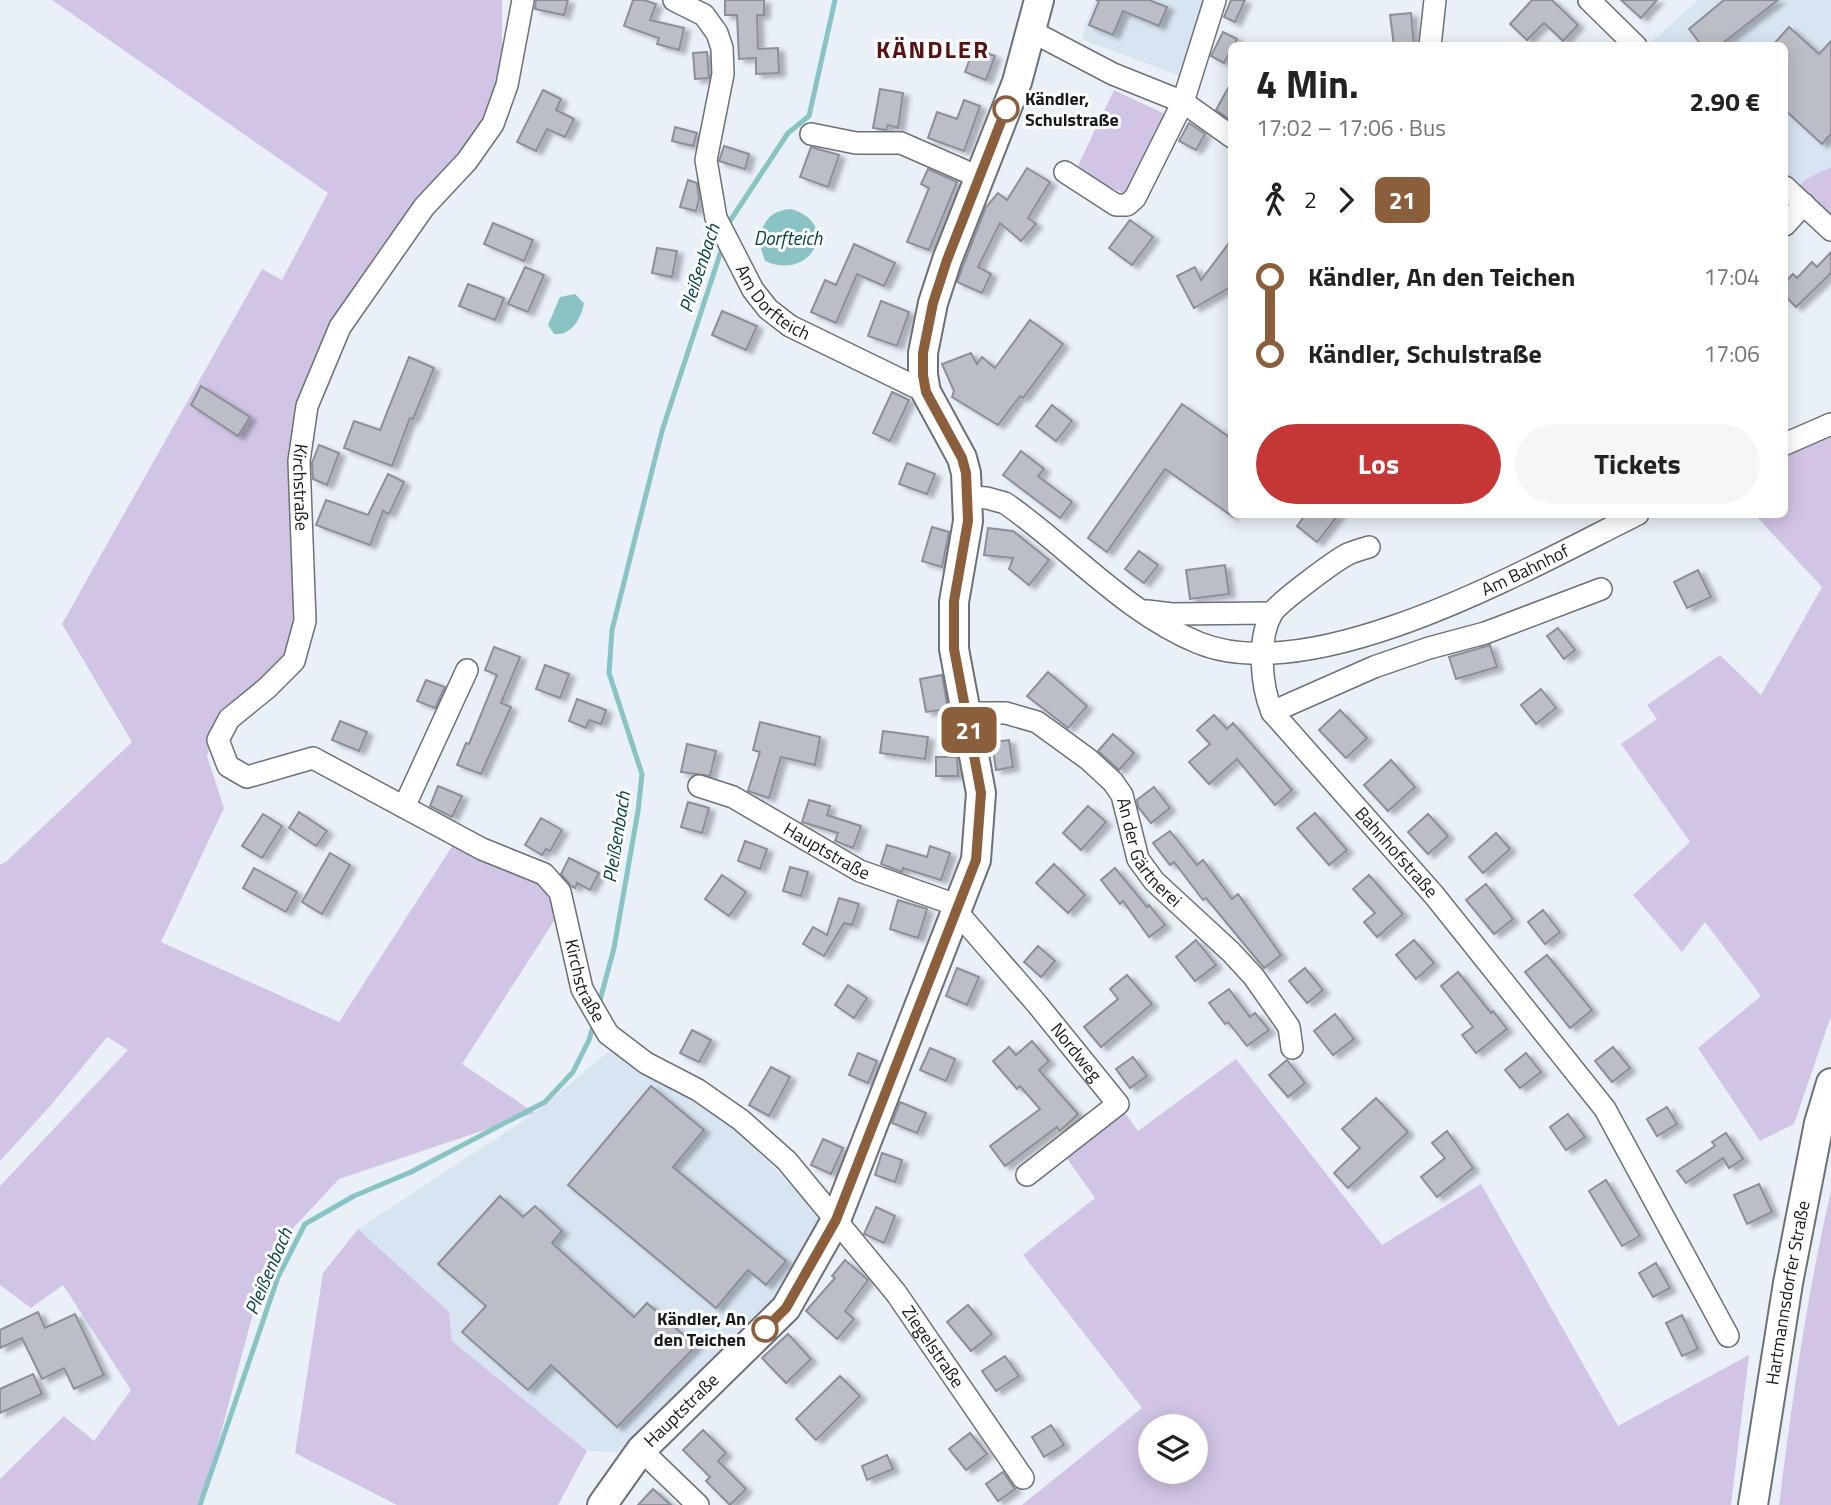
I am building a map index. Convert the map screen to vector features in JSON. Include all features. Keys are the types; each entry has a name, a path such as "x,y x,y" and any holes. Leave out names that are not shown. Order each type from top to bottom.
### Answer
{"street":[{"name":"Kirchstraße","path":"523,0 507,85 493,124 467,161 424,207 340,327 307,406 299,461 305,621 293,661 267,688 229,719 218,740 228,766 247,777 313,758 482,849 544,874 560,892 582,989 608,1034 646,1063 698,1090 741,1120 788,1161 836,1220"},
{"name":"Am Dorfteich","path":"674,0 704,15 717,33 722,48 723,74 706,160 716,218 752,290 768,309 783,320 841,352 926,392"},
{"name":"Hauptstraße","path":"602,1505 641,1450 786,1308 836,1220 976,860 981,793 954,649 954,601 968,521 968,497 962,458 926,392 923,353 933,303 947,260 1017,82 1039,0"},
{"path":"1065,172 1116,205 1127,205 1135,198 1183,102 1215,0"},
{"path":"1430,42 1435,0"},
{"path":"1588,0 1632,42"},
{"path":"1031,32 1113,74 1183,102 1228,134"},
{"path":"811,134 856,143 901,143 981,178"},
{"path":"1788,190 1831,230"},
{"path":"1788,222 1804,205"},
{"path":"1788,443 1831,424"},
{"path":"968,497 1005,503 1152,619 1200,643 1239,653 1263,654 1264,638 1272,613 1284,601 1347,555 1369,547"},
{"name":"Am Bahnhof","path":"1263,654 1297,652 1359,637 1409,620 1486,589 1630,518"},
{"path":"1272,712 1374,667 1485,633 1601,589"},
{"path":"1142,611 1172,614 1272,613"},
{"path":"1409,620 1429,648"},
{"name":"Bahnhofstraße","path":"1263,654 1266,699 1272,712 1434,895 1605,1109 1728,1336"},
{"path":"404,807 467,670"},
{"name":"An der Gärtnerei","path":"966,713 1006,713 1037,722 1088,759 1113,782 1122,795 1138,859 1153,881 1254,977 1289,1027 1292,1048"},
{"name":"Hauptstraße","path":"699,786 733,797 860,871 958,909"},
{"name":"Nordweg","path":"958,909 1118,1104 1027,1175"},
{"name":"Hartmannsdorfer Straße","path":"1753,1505 1788,1283 1819,1123 1831,1083"},
{"name":"Ziegelstraße","path":"836,1220 896,1293 1023,1478"},
{"path":"641,1450 698,1505"}],"shaded area":[{"path":"52,0 502,0 502,82 482,125 417,204 298,409 297,620 283,660 211,742 207,756 224,808 161,942 339,1022 453,845 537,876 553,906 554,921 462,1064 535,1113 339,1179 269,1254 200,1505 0,1505 0,1479 64,1416 94,1441 131,1390 63,1285 31,1308 0,1285 0,1186 128,1050 107,1037 0,1161 0,865 132,742 62,624 262,269 282,280 328,193"},
{"path":"1095,0 1207,0 1178,75 1083,40 1085,25"},
{"path":"1698,0 1831,0 1831,167 1808,178 1797,187 1788,187 1788,42 1651,42"},
{"path":"1114,90 1171,117 1131,197 1076,170"},
{"path":"1831,167 1831,220 1797,187 1808,178"},
{"path":"1831,434 1831,1016 1794,1124 1760,1141 1698,1048 1761,996 1705,922 1682,952 1633,895 1690,842 1621,744 1657,719 1647,705 1720,655 1761,695 1822,587 1758,518 1788,518 1788,454"},
{"path":"614,1047 726,1119 825,1220 783,1294 691,1379 624,1452 587,1451 452,1341 449,1312 358,1229 535,1113"},
{"path":"1236,1059 1382,1245 1481,1184 1618,1426 1749,1355 1731,1505 1022,1505 1142,1408 1023,1255 1095,1198 1066,1157 1125,1113 1138,1131"},
{"path":"1831,1191 1831,1505 1779,1505 1801,1347"},
{"path":"358,1229 449,1312 452,1341 587,1451 558,1505 397,1505 295,1453 323,1273"}],"water":[{"name":"Dorfteich","path":"791,209 806,216 815,226 817,237 814,248 796,264 782,265 765,261 758,239 763,227 773,215"},
{"path":"575,294 584,303 578,320 566,332 554,334 548,325 560,297"}],"building":[{"path":"536,0 568,0 564,15 535,9"},
{"path":"633,0 656,4 650,20 684,28 679,50 657,44 659,38 624,26"},
{"path":"725,0 764,0 764,15 757,15 758,49 778,48 779,73 756,74 756,58 739,59 737,15 725,15"},
{"path":"1096,0 1149,0 1167,7 1159,26 1123,11 1113,35 1089,25 1099,1"},
{"path":"1231,0 1245,0 1235,22 1224,17"},
{"path":"1532,0 1552,0 1578,25 1563,41 1544,23 1527,40 1510,24"},
{"path":"1621,0 1657,0 1641,18"},
{"path":"1724,0 1778,0 1724,42 1699,42 1689,29"},
{"path":"1411,13 1414,42 1393,42 1390,15"},
{"path":"1789,27 1819,54 1831,41 1831,134 1822,144 1788,113 1788,42 1776,42"},
{"path":"1223,32 1237,39 1235,42 1228,42 1228,56 1224,63 1211,56"},
{"path":"974,48 995,56 986,80 965,72"},
{"path":"707,52 709,78 695,79 693,53"},
{"path":"1228,88 1228,118 1216,110"},
{"path":"880,89 903,93 898,128 888,125 886,130 873,128"},
{"path":"543,90 561,99 556,110 574,119 565,137 547,129 536,151 517,142"},
{"path":"964,100 980,106 964,151 928,138 937,112 957,119"},
{"path":"1189,123 1205,134 1196,150 1179,141"},
{"path":"675,127 697,133 693,146 672,141"},
{"path":"724,146 749,154 745,169 719,161"},
{"path":"811,147 839,155 828,187 800,177"},
{"path":"1027,168 1050,182 1028,218 1036,224 1021,241 1000,223 978,267 991,274 982,293 957,282 986,207 998,193 1007,200"},
{"path":"928,169 957,182 929,250 907,242 929,188 921,184"},
{"path":"688,180 697,183 699,199 696,211 680,207"},
{"path":"1130,220 1153,237 1132,265 1109,248"},
{"path":"493,223 533,240 524,261 484,244"},
{"path":"854,244 895,263 884,286 857,274 836,323 811,312 825,280 836,285"},
{"path":"1228,244 1228,288 1194,308 1177,276 1195,267 1201,280"},
{"path":"657,248 677,251 672,277 652,273"},
{"path":"1831,252 1831,273 1796,307 1788,299 1788,279 1793,274 1797,278 1812,262 1817,267"},
{"path":"525,267 544,275 528,312 508,304"},
{"path":"468,284 504,298 495,320 459,306"},
{"path":"881,301 909,312 897,346 868,336"},
{"path":"722,311 757,326 746,350 712,335"},
{"path":"1030,320 1063,344 1023,398 1020,396 998,425 952,397 954,391 942,364 971,353 977,364 982,357 995,368"},
{"path":"409,357 434,368 413,419 410,418 392,466 344,448 354,421 380,430"},
{"path":"201,386 250,417 238,436 191,405"},
{"path":"892,392 909,400 890,441 873,433"},
{"path":"1182,404 1228,436 1228,513 1165,469 1107,552 1088,538"},
{"path":"1052,405 1072,421 1056,441 1036,426"},
{"path":"319,445 339,453 327,485 313,479 312,463"},
{"path":"1021,451 1044,469 1038,476 1072,502 1060,518 1003,475"},
{"path":"907,463 935,474 927,494 899,484"},
{"path":"388,474 404,482 389,514 383,511 370,545 316,525 326,500 368,515"},
{"path":"1303,518 1336,518 1317,542 1297,526"},
{"path":"932,527 949,532 942,567 922,561"},
{"path":"988,528 1013,531 1049,560 1029,585 1009,569 1013,558 984,555"},
{"path":"1139,551 1158,565 1144,583 1125,569"},
{"path":"1225,565 1229,594 1190,599 1186,570"},
{"path":"1698,570 1711,597 1687,608 1674,582"},
{"path":"1558,628 1575,650 1564,659 1547,636"},
{"path":"1490,645 1497,667 1456,679 1449,657"},
{"path":"494,647 520,657 501,703 511,707 481,774 457,765 466,743 469,744 497,675 485,670"},
{"path":"545,665 569,674 560,698 536,689"},
{"path":"1048,672 1087,706 1068,728 1027,696"},
{"path":"942,675 948,709 926,712 920,679"},
{"path":"426,680 445,687 435,708 417,701"},
{"path":"1541,689 1556,708 1536,724 1521,705"},
{"path":"577,699 606,710 601,724 589,720 586,728 569,721"},
{"path":"1340,710 1367,738 1346,758 1319,730"},
{"path":"1214,715 1227,729 1233,723 1292,790 1275,805 1237,759 1209,784 1189,762 1210,744 1197,730"},
{"path":"340,721 367,732 359,751 332,740"},
{"path":"760,722 820,737 815,765 781,757 769,798 748,791 760,752 753,750"},
{"path":"883,731 928,737 925,759 880,753"},
{"path":"1113,734 1134,753 1119,770 1098,751"},
{"path":"1009,740 1013,767 996,770 992,742"},
{"path":"687,744 716,751 710,776 681,772"},
{"path":"936,757 957,757 958,776 936,776"},
{"path":"1391,760 1415,787 1388,811 1364,785"},
{"path":"438,786 462,796 452,817 430,806"},
{"path":"1154,787 1170,808 1151,823 1138,807 1137,800"},
{"path":"809,800 830,806 827,815 861,826 853,848 835,841 838,833 802,822"},
{"path":"688,802 709,808 702,833 681,827"},
{"path":"1088,806 1106,822 1081,850 1063,833"},
{"path":"299,812 327,831 316,846 289,828"},
{"path":"1315,813 1347,850 1329,865 1297,828"},
{"path":"263,814 282,826 262,858 242,846"},
{"path":"1428,814 1448,836 1428,854 1408,832"},
{"path":"541,818 562,830 550,851 546,849 542,855 525,845"},
{"path":"1170,831 1197,865 1203,860 1232,899 1238,894 1281,955 1264,968 1206,898 1203,900 1174,862 1170,865 1153,843"},
{"path":"1496,833 1510,849 1483,873 1469,857"},
{"path":"745,841 767,849 760,869 738,861"},
{"path":"887,845 927,857 930,846 950,853 941,880 903,868 902,872 881,864"},
{"path":"330,853 350,865 322,914 302,902"},
{"path":"569,858 599,873 590,890 577,883 575,888 571,886 561,874"},
{"path":"1054,864 1085,895 1068,913 1036,883"},
{"path":"790,867 808,872 801,896 783,891"},
{"path":"254,868 297,892 286,912 243,888"},
{"path":"1115,868 1165,925 1149,937 1123,901 1120,904 1101,880"},
{"path":"722,875 746,892 729,916 705,899"},
{"path":"1369,875 1403,914 1377,937 1364,922 1375,913 1353,889"},
{"path":"1486,884 1513,919 1494,934 1466,900"},
{"path":"839,898 859,904 852,925 844,923 824,956 803,944 813,927 827,935"},
{"path":"898,900 927,909 918,938 890,929"},
{"path":"1543,910 1560,932 1545,944 1528,922"},
{"path":"1196,940 1216,965 1195,981 1176,957"},
{"path":"1414,940 1434,963 1416,979 1396,955"},
{"path":"1038,946 1055,961 1041,977 1024,962"},
{"path":"1547,955 1592,1010 1570,1028 1525,972"},
{"path":"957,968 979,977 967,1005 946,996"},
{"path":"1305,968 1323,990 1307,1003 1289,981"},
{"path":"1458,972 1507,1029 1476,1053 1462,1035 1473,1027 1441,986"},
{"path":"1127,975 1152,1004 1101,1047 1084,1027 1118,999 1110,989"},
{"path":"848,985 867,998 854,1018 835,1005"},
{"path":"1229,989 1250,1017 1255,1013 1269,1030 1247,1046 1209,1003"},
{"path":"1335,1014 1354,1039 1333,1055 1314,1031"},
{"path":"692,1030 711,1040 699,1062 680,1053"},
{"path":"1032,1041 1049,1061 1039,1070 1078,1114 1060,1131 1057,1127 1005,1166 990,1146 1040,1109 1020,1086 1017,1089 993,1061 1009,1047 1016,1055"},
{"path":"1613,1047 1630,1068 1612,1082 1595,1061"},
{"path":"930,1048 955,1059 946,1081 920,1070"},
{"path":"858,1053 877,1061 868,1083 849,1075"},
{"path":"1526,1053 1541,1072 1520,1088 1505,1070"},
{"path":"1133,1057 1147,1076 1130,1088 1116,1069"},
{"path":"1287,1060 1305,1083 1288,1097 1269,1075"},
{"path":"771,1067 790,1077 769,1116 749,1105"},
{"path":"651,1086 704,1130 673,1167 786,1261 766,1285 748,1270 716,1308 568,1185"},
{"path":"1376,1098 1408,1132 1348,1188 1334,1173 1360,1148 1342,1129"},
{"path":"900,1102 926,1113 917,1133 892,1123"},
{"path":"1667,1107 1677,1124 1657,1136 1647,1119"},
{"path":"1568,1114 1585,1137 1566,1150 1550,1127"},
{"path":"1447,1131 1473,1168 1437,1197 1421,1177 1445,1158 1432,1143"},
{"path":"1726,1133 1743,1159 1729,1168 1723,1158 1686,1183 1677,1171 1715,1146 1712,1142"},
{"path":"823,1139 843,1148 831,1174 811,1165"},
{"path":"882,1153 902,1160 895,1182 875,1175"},
{"path":"1606,1180 1640,1236 1622,1246 1589,1191"},
{"path":"1759,1184 1772,1212 1747,1224 1734,1195"},
{"path":"500,1196 523,1217 535,1206 562,1231 552,1243 634,1317 647,1303 696,1346 617,1427 551,1365 528,1390 462,1332 486,1306 438,1264"},
{"path":"876,1207 895,1216 884,1243 864,1234"},
{"path":"845,1260 868,1280 845,1311 854,1319 837,1339 806,1311 835,1278 832,1276"},
{"path":"1656,1263 1670,1288 1653,1297 1639,1273"},
{"path":"968,1305 992,1334 971,1351 947,1322"},
{"path":"38,1312 45,1328 75,1314 104,1375 74,1389 64,1368 42,1379 22,1338 0,1348 0,1330"},
{"path":"1682,1315 1698,1349 1682,1356 1666,1323"},
{"path":"788,1334 811,1359 786,1383 762,1358"},
{"path":"1005,1356 1019,1376 996,1391 982,1371"},
{"path":"33,1374 42,1394 0,1413 0,1389"},
{"path":"840,1376 860,1396 816,1440 796,1419"},
{"path":"1051,1425 1064,1445 1044,1457 1032,1437"},
{"path":"703,1430 726,1453 718,1461 746,1489 730,1505 706,1481 710,1477 683,1450"},
{"path":"970,1433 987,1454 966,1470 949,1449"},
{"path":"887,1455 893,1469 867,1480 862,1466"},
{"path":"1003,1472 1015,1489 998,1501 986,1484"},
{"path":"653,1489 671,1505 638,1505"}],"waterway":[{"name":"Pleißenbach","path":"728,229 730,221 788,133 809,116 835,0"},
{"name":"Pleißenbach","path":"599,1004 614,948 642,774 609,673 612,630 662,431 723,245"},
{"name":"Pleißenbach","path":"200,1505 278,1277 305,1224 354,1196 411,1172 545,1102 573,1072 589,1040 594,1023"}],"bus line":[{"name":"21","path":"765,1329 786,1308 836,1220 976,860 981,793 954,649 954,601 968,521 966,473 962,458 926,392 923,353 933,303 947,260 1006,109"}],"place":[{"name":"Kändler, Schulstraße","path":"1006,109"},
{"name":"Kändler, An den Teichen","path":"765,1329"}],"district":[{"name":"KÄNDLER","path":"933,50"}]}
